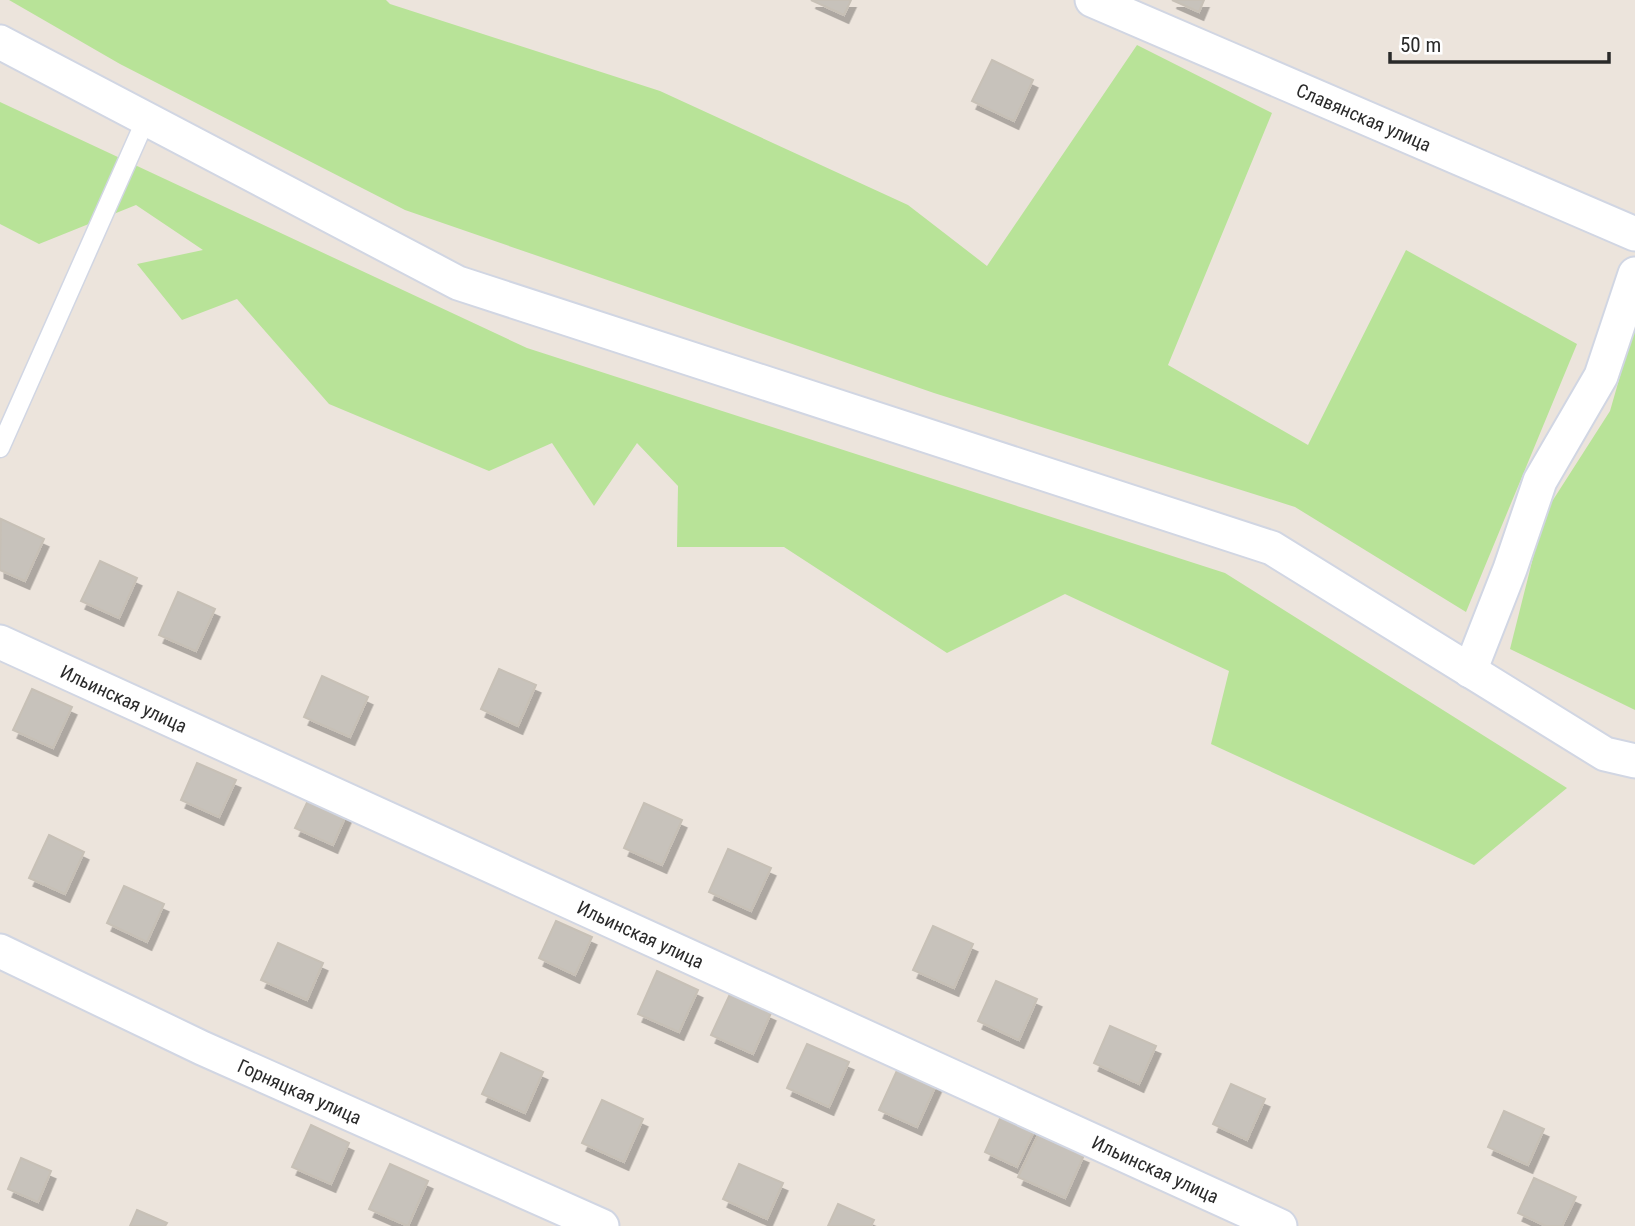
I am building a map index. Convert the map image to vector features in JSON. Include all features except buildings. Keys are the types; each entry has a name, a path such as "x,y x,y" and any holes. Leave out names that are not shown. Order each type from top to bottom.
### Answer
{"street":[{"name":"Славянская улица","path":"1092,0 1635,234"},
{"path":"0,42 458,283 1272,548 1605,754 1635,761"},
{"path":"1470,671 1510,569 1540,481 1601,376 1635,274"},
{"name":"Ильинская улица","path":"0,642 1280,1226"},
{"name":"Горняцкая улица","path":"0,951 202,1048 602,1226"}],"lane":[{"path":"0,447 146,119"}],"green space":[{"path":"9,0 386,0 390,4 660,91 908,205 987,266 1137,45 1272,113 1168,365 1308,445 1406,250 1577,344 1466,612 1295,507 934,393 405,210 120,64"},
{"path":"0,102 527,348 1225,573 1567,788 1474,865 1211,744 1229,671 1065,594 947,653 784,547 677,547 678,486 637,443 594,506 552,443 489,471 329,404 237,299 182,320 137,264 203,250 136,205 39,244 0,224"},
{"path":"1635,324 1635,710 1510,649 1544,514 1610,411"}]}
